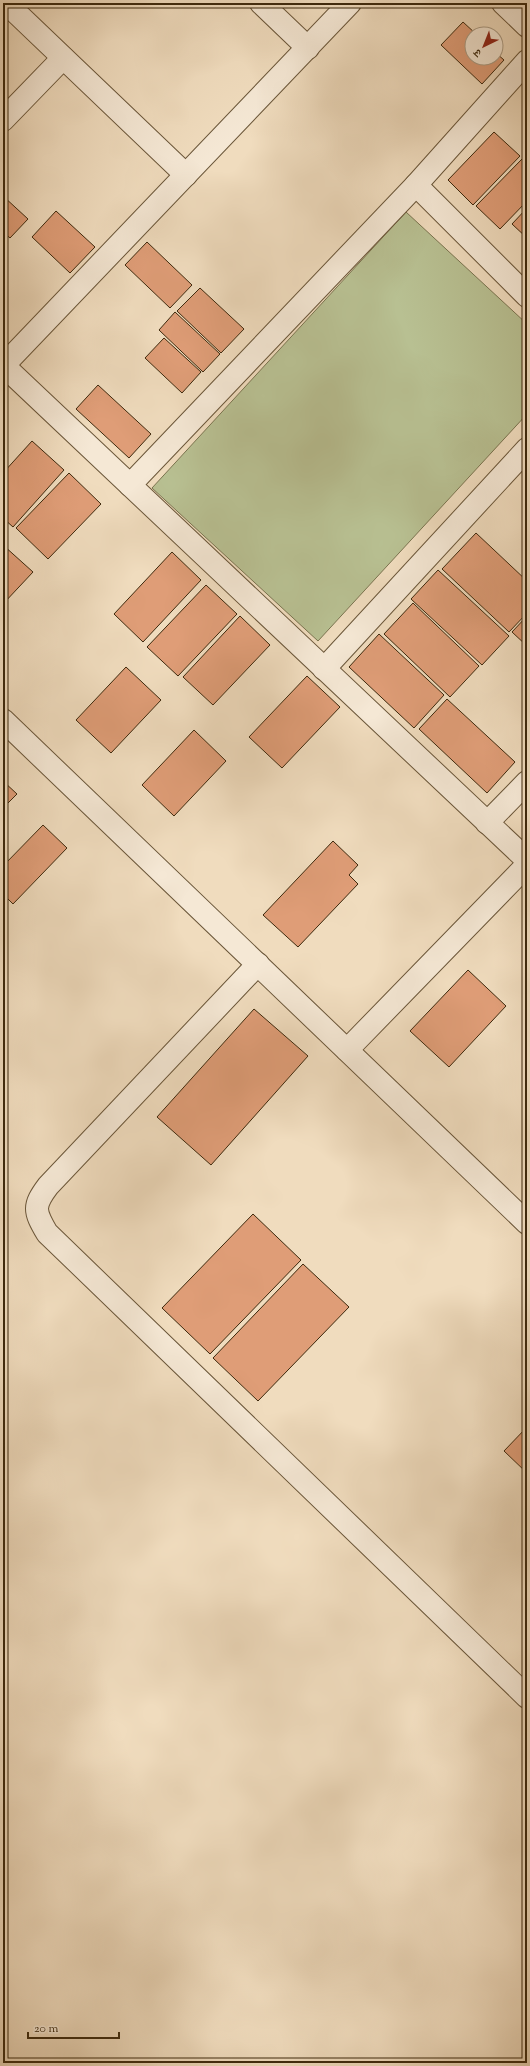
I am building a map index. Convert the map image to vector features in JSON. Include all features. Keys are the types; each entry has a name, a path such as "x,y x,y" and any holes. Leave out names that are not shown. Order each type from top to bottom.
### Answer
{"street":[{"path":"6,3 186,175"},
{"path":"261,3 308,48"},
{"path":"350,3 3,366 527,860"},
{"path":"503,3 527,26"},
{"path":"3,120 63,58"},
{"path":"130,485 416,185 527,61"},
{"path":"416,185 527,296"},
{"path":"324,669 527,449"},
{"path":"3,720 527,1223"},
{"path":"487,823 527,782"},
{"path":"347,1050 527,865"},
{"path":"258,964 48,1186 37,1200 36,1215 47,1233 527,1698"}],"green space":[{"path":"406,212 527,324 527,414 318,641 152,488"}],"building":[{"path":"463,22 467,26 464,26 464,66 498,66 482,84 441,45"},
{"path":"494,132 520,156 473,205 448,180"},
{"path":"522,159 527,164 527,201 500,229 476,206"},
{"path":"3,196 28,219 10,238 3,232"},
{"path":"527,208 527,238 512,224"},
{"path":"56,211 95,247 70,273 32,237"},
{"path":"147,242 192,285 170,308 125,265"},
{"path":"200,288 244,329 221,353 177,311"},
{"path":"175,312 220,354 203,372 159,330"},
{"path":"164,338 201,372 182,393 145,358"},
{"path":"98,385 151,434 129,458 76,409"},
{"path":"32,441 64,470 13,527 3,518 3,473"},
{"path":"69,473 101,504 48,559 16,528"},
{"path":"476,533 527,581 527,613 509,632 442,569"},
{"path":"3,545 33,572 3,604"},
{"path":"172,552 201,580 143,642 114,614"},
{"path":"438,570 509,636 482,665 411,599"},
{"path":"206,585 237,614 178,676 147,647"},
{"path":"413,603 479,666 450,697 384,634"},
{"path":"240,616 270,645 213,705 183,677"},
{"path":"527,616 527,646 512,632"},
{"path":"379,634 444,695 414,728 349,667"},
{"path":"126,667 161,700 111,753 76,720"},
{"path":"307,676 340,707 282,768 249,737"},
{"path":"447,699 515,762 487,793 419,729"},
{"path":"194,730 226,761 174,816 142,785"},
{"path":"3,781 17,794 3,808"},
{"path":"43,825 67,848 13,904 3,894 3,866"},
{"path":"333,841 358,865 349,875 358,884 298,947 263,915"},
{"path":"468,970 506,1006 449,1067 410,1031"},
{"path":"254,1009 308,1056 211,1165 157,1117"},
{"path":"253,1214 301,1260 210,1354 162,1308"},
{"path":"303,1264 349,1307 258,1401 213,1358"},
{"path":"527,1427 527,1473 504,1451"}]}
